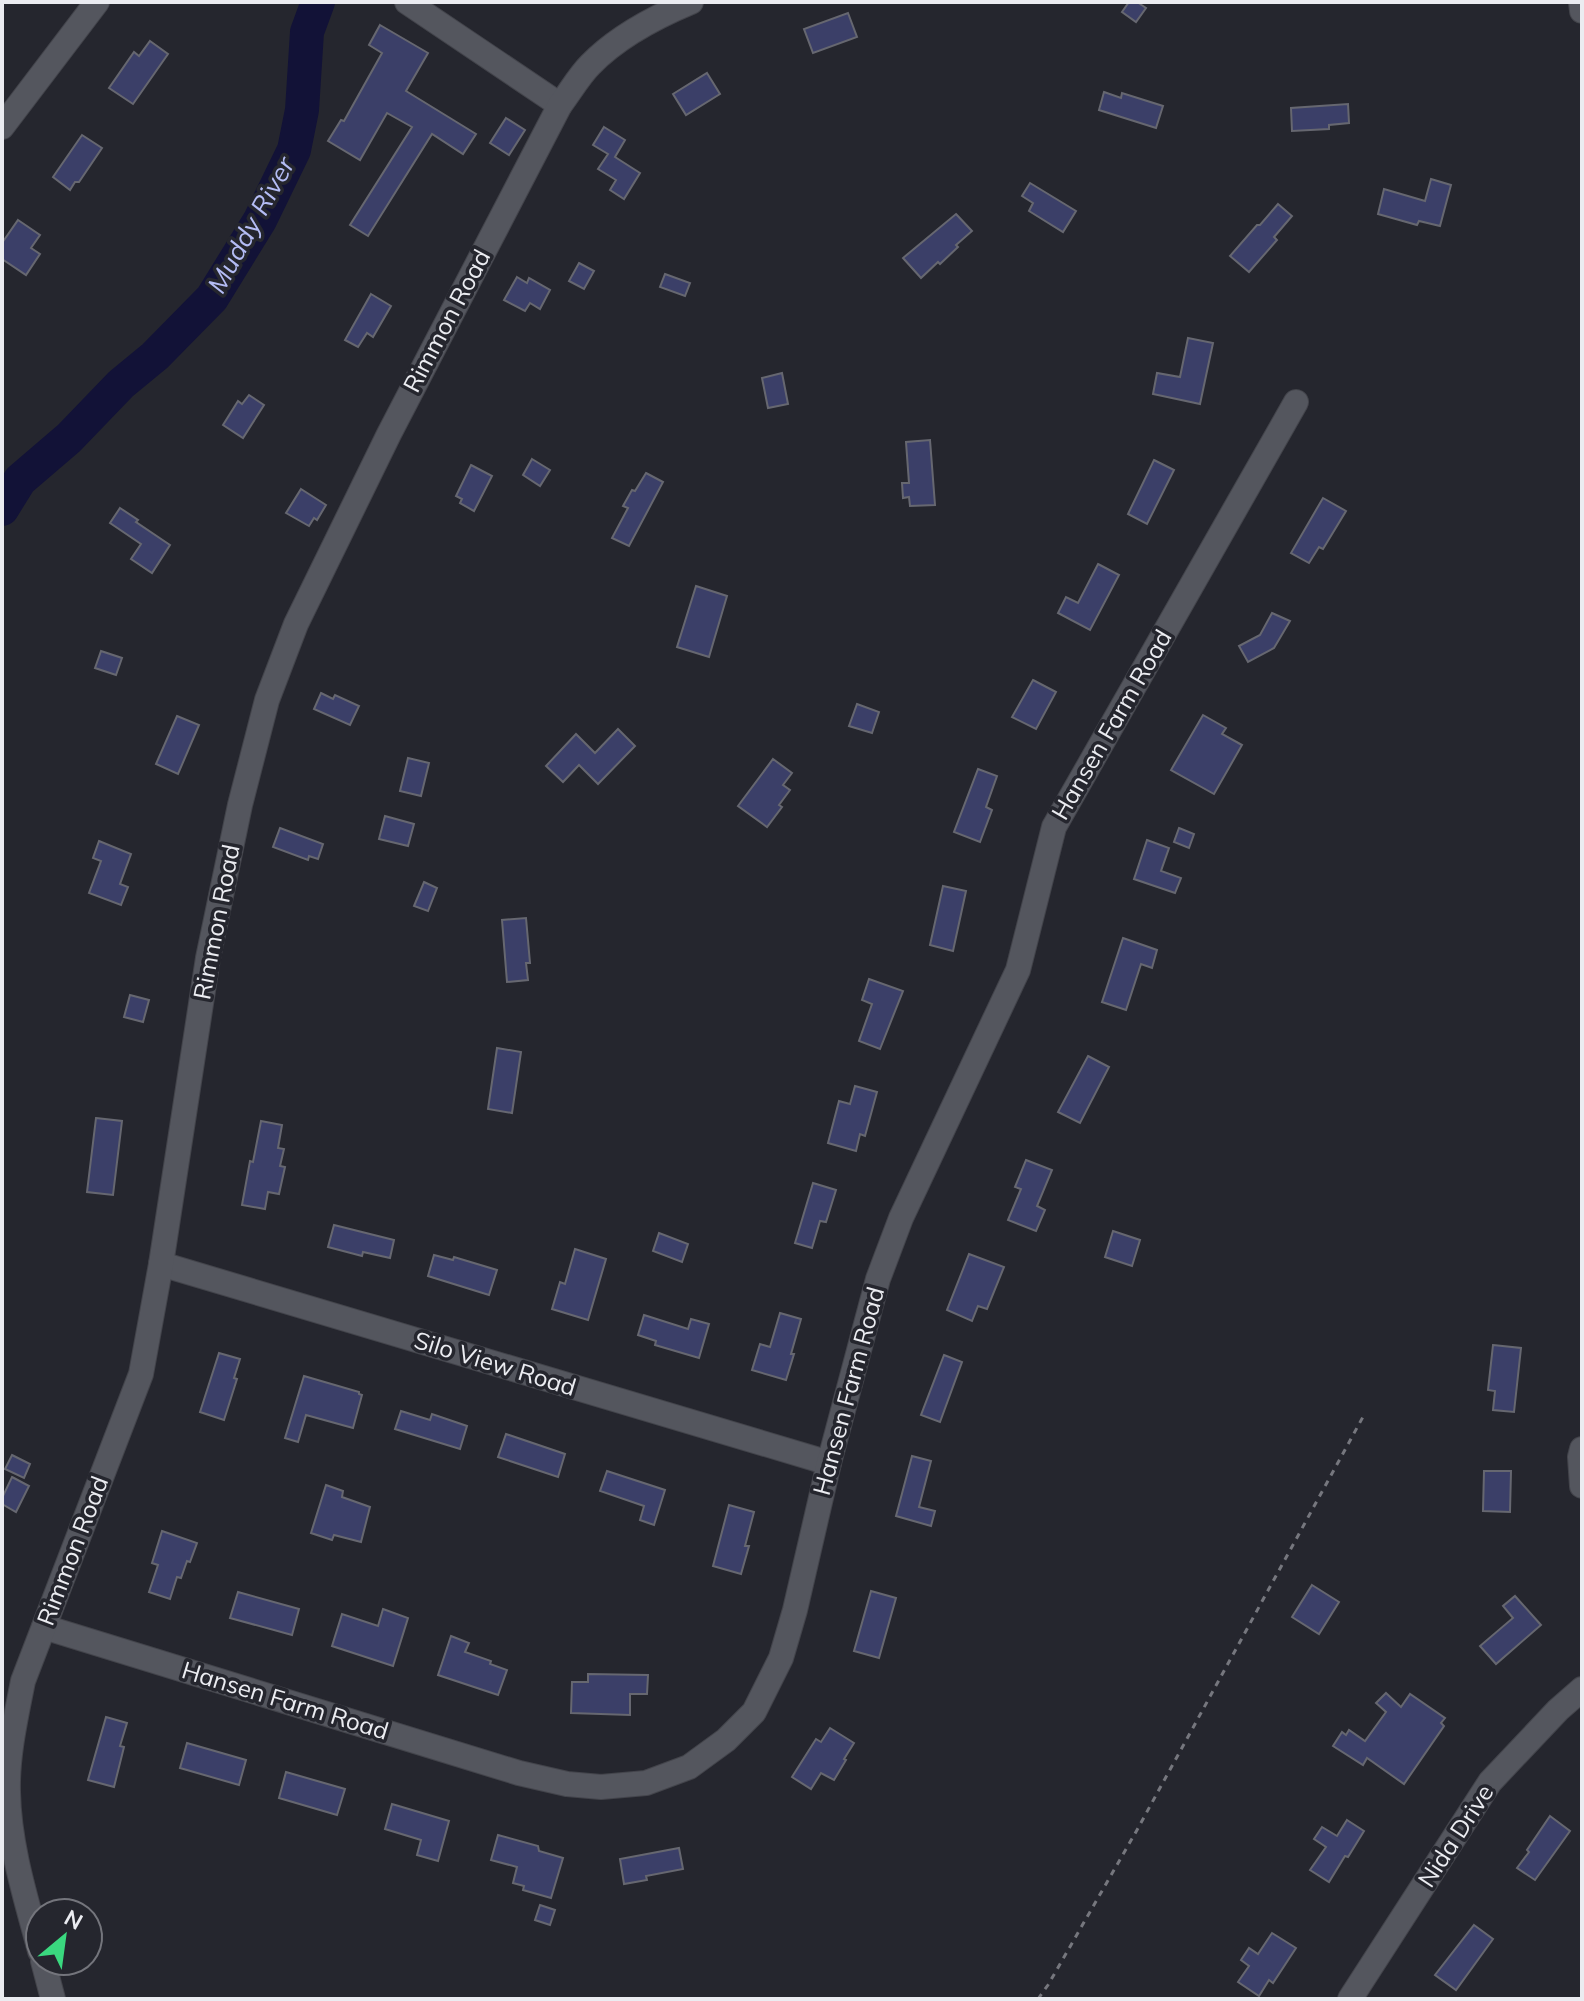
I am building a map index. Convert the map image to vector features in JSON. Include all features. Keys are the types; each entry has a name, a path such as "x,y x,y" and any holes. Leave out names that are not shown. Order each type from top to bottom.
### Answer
{"street":[{"path":"2,127 97,2"},
{"path":"407,2 560,105"},
{"name":"Rimmon Road","path":"26,1897 14,1849 8,1791 13,1731 23,1681 141,1374 208,958 240,805 267,700 296,624 382,447 560,105 589,65 658,16 691,2"},
{"path":"1581,2 1582,11"},
{"name":"Hansen Farm Road","path":"44,1627 519,1773 567,1784 601,1787 646,1783 689,1767 726,1740 754,1712 781,1658 878,1279 901,1218 1018,970 1054,827 1296,402"},
{"name":"Silo View Road","path":"161,1264 829,1463"},
{"path":"1582,1449 1582,1486"},
{"name":"Nida Drive","path":"1350,1999 1490,1782 1582,1689"},
{"path":"47,1977 53,1999"}],"path":[{"path":"1038,1999 1137,1830 1364,1415"}],"building":[{"path":"1129,2 1137,2 1146,8 1136,22 1122,12"},
{"path":"848,13 857,37 813,53 804,29"},
{"path":"380,25 428,53 406,91 476,134 463,154 432,134 368,236 350,225 412,127 387,113 360,160 328,141 341,120 344,121 382,53 369,45"},
{"path":"150,41 168,54 133,104 109,88 134,52 139,56"},
{"path":"707,73 720,94 686,115 673,94"},
{"path":"1104,92 1121,98 1122,93 1163,106 1156,128 1099,110"},
{"path":"1348,104 1349,123 1329,125 1329,129 1292,131 1291,108"},
{"path":"506,118 525,130 509,155 490,143"},
{"path":"604,127 625,140 615,157 640,173 624,199 610,190 616,180 598,169 608,154 593,145"},
{"path":"82,135 102,148 70,190 53,177"},
{"path":"1431,179 1451,185 1440,226 1419,221 1417,225 1378,214 1384,189 1425,201"},
{"path":"1030,183 1076,211 1063,232 1029,211 1033,203 1022,196"},
{"path":"1278,204 1292,216 1274,237 1277,240 1249,272 1230,256"},
{"path":"956,214 972,231 940,264 938,262 921,278 903,258"},
{"path":"18,220 40,235 31,248 40,254 26,275 2,259 2,243"},
{"path":"579,263 594,271 584,289 569,281"},
{"path":"665,274 690,283 685,296 660,287"},
{"path":"517,277 527,283 529,278 550,290 540,309 530,303 525,311 504,300"},
{"path":"371,294 391,306 373,337 367,333 358,347 345,340"},
{"path":"1188,338 1213,343 1200,404 1153,394 1157,373 1180,377"},
{"path":"782,373 788,404 768,408 762,378"},
{"path":"249,395 264,405 243,438 223,425 238,401 242,404"},
{"path":"930,440 935,505 910,506 909,497 903,498 902,483 909,483 906,442"},
{"path":"532,459 550,470 540,486 523,475"},
{"path":"1154,460 1174,470 1147,524 1128,514"},
{"path":"471,465 492,476 474,511 460,503 462,499 456,496"},
{"path":"646,473 663,482 629,546 612,538 628,508 623,506"},
{"path":"301,489 326,505 317,520 314,518 309,526 286,513"},
{"path":"1323,498 1346,511 1323,549 1319,547 1309,563 1291,553"},
{"path":"120,508 170,545 152,573 131,559 141,544 110,523"},
{"path":"1098,564 1119,575 1090,630 1058,613 1066,597 1078,603"},
{"path":"696,586 727,596 709,657 677,647"},
{"path":"1272,613 1290,621 1274,648 1248,662 1239,646 1260,635"},
{"path":"101,651 122,658 116,675 95,668"},
{"path":"1033,680 1056,692 1036,729 1012,717"},
{"path":"321,693 333,699 335,695 359,706 350,725 314,709"},
{"path":"857,704 879,712 872,733 849,726"},
{"path":"1203,715 1226,728 1222,734 1242,745 1214,794 1171,770"},
{"path":"177,716 199,725 178,774 156,764"},
{"path":"618,729 635,746 598,784 579,765 563,782 546,766 576,734 595,753"},
{"path":"408,758 429,763 421,796 400,791"},
{"path":"773,759 792,773 783,785 790,790 767,827 738,806"},
{"path":"978,769 997,776 986,807 992,810 980,842 954,832"},
{"path":"385,816 414,824 408,846 379,839"},
{"path":"280,828 323,844 318,859 309,856 308,860 273,847"},
{"path":"1179,828 1194,834 1189,848 1174,842"},
{"path":"1147,840 1169,848 1161,871 1181,878 1175,893 1134,879"},
{"path":"99,841 131,854 120,884 128,887 121,905 89,893 101,861 93,858"},
{"path":"424,882 437,888 428,911 414,906"},
{"path":"943,886 966,891 953,951 930,945"},
{"path":"526,918 530,963 526,963 528,980 507,982 502,920"},
{"path":"1123,938 1157,950 1152,968 1141,964 1126,1010 1102,1002"},
{"path":"869,979 903,991 880,1049 859,1041 872,1004 862,1000"},
{"path":"130,995 149,1000 143,1022 124,1017"},
{"path":"497,1048 521,1052 512,1113 488,1109"},
{"path":"1088,1056 1109,1067 1080,1123 1058,1112"},
{"path":"855,1086 877,1092 865,1136 860,1134 856,1151 828,1143 839,1101 850,1104"},
{"path":"96,1118 122,1121 113,1195 87,1192"},
{"path":"261,1121 282,1125 278,1148 284,1149 280,1166 285,1167 279,1194 268,1192 265,1209 242,1205"},
{"path":"1026,1160 1052,1170 1037,1206 1045,1210 1036,1231 1008,1220 1021,1189 1015,1187"},
{"path":"813,1183 836,1190 826,1222 820,1221 812,1248 795,1243"},
{"path":"334,1225 394,1240 390,1258 363,1252 362,1256 328,1247"},
{"path":"1113,1231 1140,1240 1132,1266 1105,1257"},
{"path":"659,1233 688,1244 682,1262 653,1251"},
{"path":"575,1249 606,1259 588,1320 552,1309 560,1282 565,1284"},
{"path":"969,1254 1004,1267 987,1309 978,1306 972,1321 947,1310"},
{"path":"434,1255 453,1260 454,1257 497,1270 489,1295 428,1276"},
{"path":"780,1313 801,1319 786,1380 752,1370 760,1344 770,1347"},
{"path":"644,1315 688,1329 691,1319 709,1324 699,1358 655,1345 656,1341 638,1335"},
{"path":"1493,1345 1521,1348 1514,1412 1493,1410 1495,1391 1488,1390"},
{"path":"219,1353 240,1359 224,1420 200,1412"},
{"path":"944,1355 962,1362 940,1422 921,1415"},
{"path":"304,1376 362,1395 353,1428 306,1415 298,1442 285,1438"},
{"path":"401,1411 430,1420 432,1414 467,1426 460,1449 395,1429"},
{"path":"506,1434 565,1454 558,1477 498,1457"},
{"path":"12,1455 30,1464 24,1478 5,1469"},
{"path":"912,1456 931,1461 919,1507 935,1511 931,1526 896,1516"},
{"path":"607,1471 665,1490 654,1525 640,1520 644,1506 600,1491"},
{"path":"1484,1471 1511,1471 1510,1512 1483,1511"},
{"path":"12,1477 29,1486 16,1512 2,1504"},
{"path":"326,1485 343,1491 342,1497 370,1507 361,1542 334,1535 332,1540 311,1533"},
{"path":"729,1505 754,1512 741,1574 713,1566"},
{"path":"162,1531 197,1543 181,1578 177,1577 170,1599 149,1592 158,1565 152,1563"},
{"path":"1312,1585 1339,1602 1319,1634 1292,1617"},
{"path":"871,1591 896,1598 879,1658 854,1651"},
{"path":"238,1592 299,1609 292,1635 230,1618"},
{"path":"1515,1596 1541,1625 1496,1664 1480,1646 1513,1618 1503,1606"},
{"path":"383,1609 408,1618 393,1666 332,1646 342,1614 378,1626"},
{"path":"451,1636 469,1643 465,1652 507,1670 498,1695 438,1675"},
{"path":"588,1674 648,1675 647,1694 630,1694 630,1715 571,1713 572,1682 588,1682"},
{"path":"1386,1693 1401,1707 1410,1694 1445,1718 1441,1723 1444,1726 1404,1784 1367,1758 1363,1765 1333,1746 1342,1732 1346,1735 1349,1730 1365,1741 1386,1712 1376,1703"},
{"path":"106,1717 127,1723 114,1787 88,1780"},
{"path":"830,1728 854,1743 834,1780 821,1773 811,1789 792,1777 816,1739 821,1742"},
{"path":"187,1743 246,1760 239,1785 180,1768"},
{"path":"286,1772 345,1789 337,1815 279,1798"},
{"path":"392,1804 449,1821 438,1861 417,1855 421,1840 385,1829"},
{"path":"1550,1816 1570,1831 1535,1880 1517,1868"},
{"path":"1347,1820 1364,1831 1329,1882 1310,1870 1326,1847 1314,1839 1322,1827 1337,1836"},
{"path":"498,1835 538,1846 539,1851 563,1858 551,1898 523,1890 524,1886 513,1883 517,1867 491,1860"},
{"path":"679,1848 683,1869 624,1884 620,1859"},
{"path":"540,1905 555,1910 550,1925 535,1920"},
{"path":"1474,1925 1493,1939 1456,1990 1435,1975"},
{"path":"1272,1933 1296,1948 1273,1983 1269,1980 1259,1996 1238,1982 1249,1966 1241,1960 1249,1948 1258,1954"}],"waterway":[{"name":"Muddy River","path":"2,509 20,480 69,438 212,298 260,220 294,150 302,110 307,32 318,2"}]}
